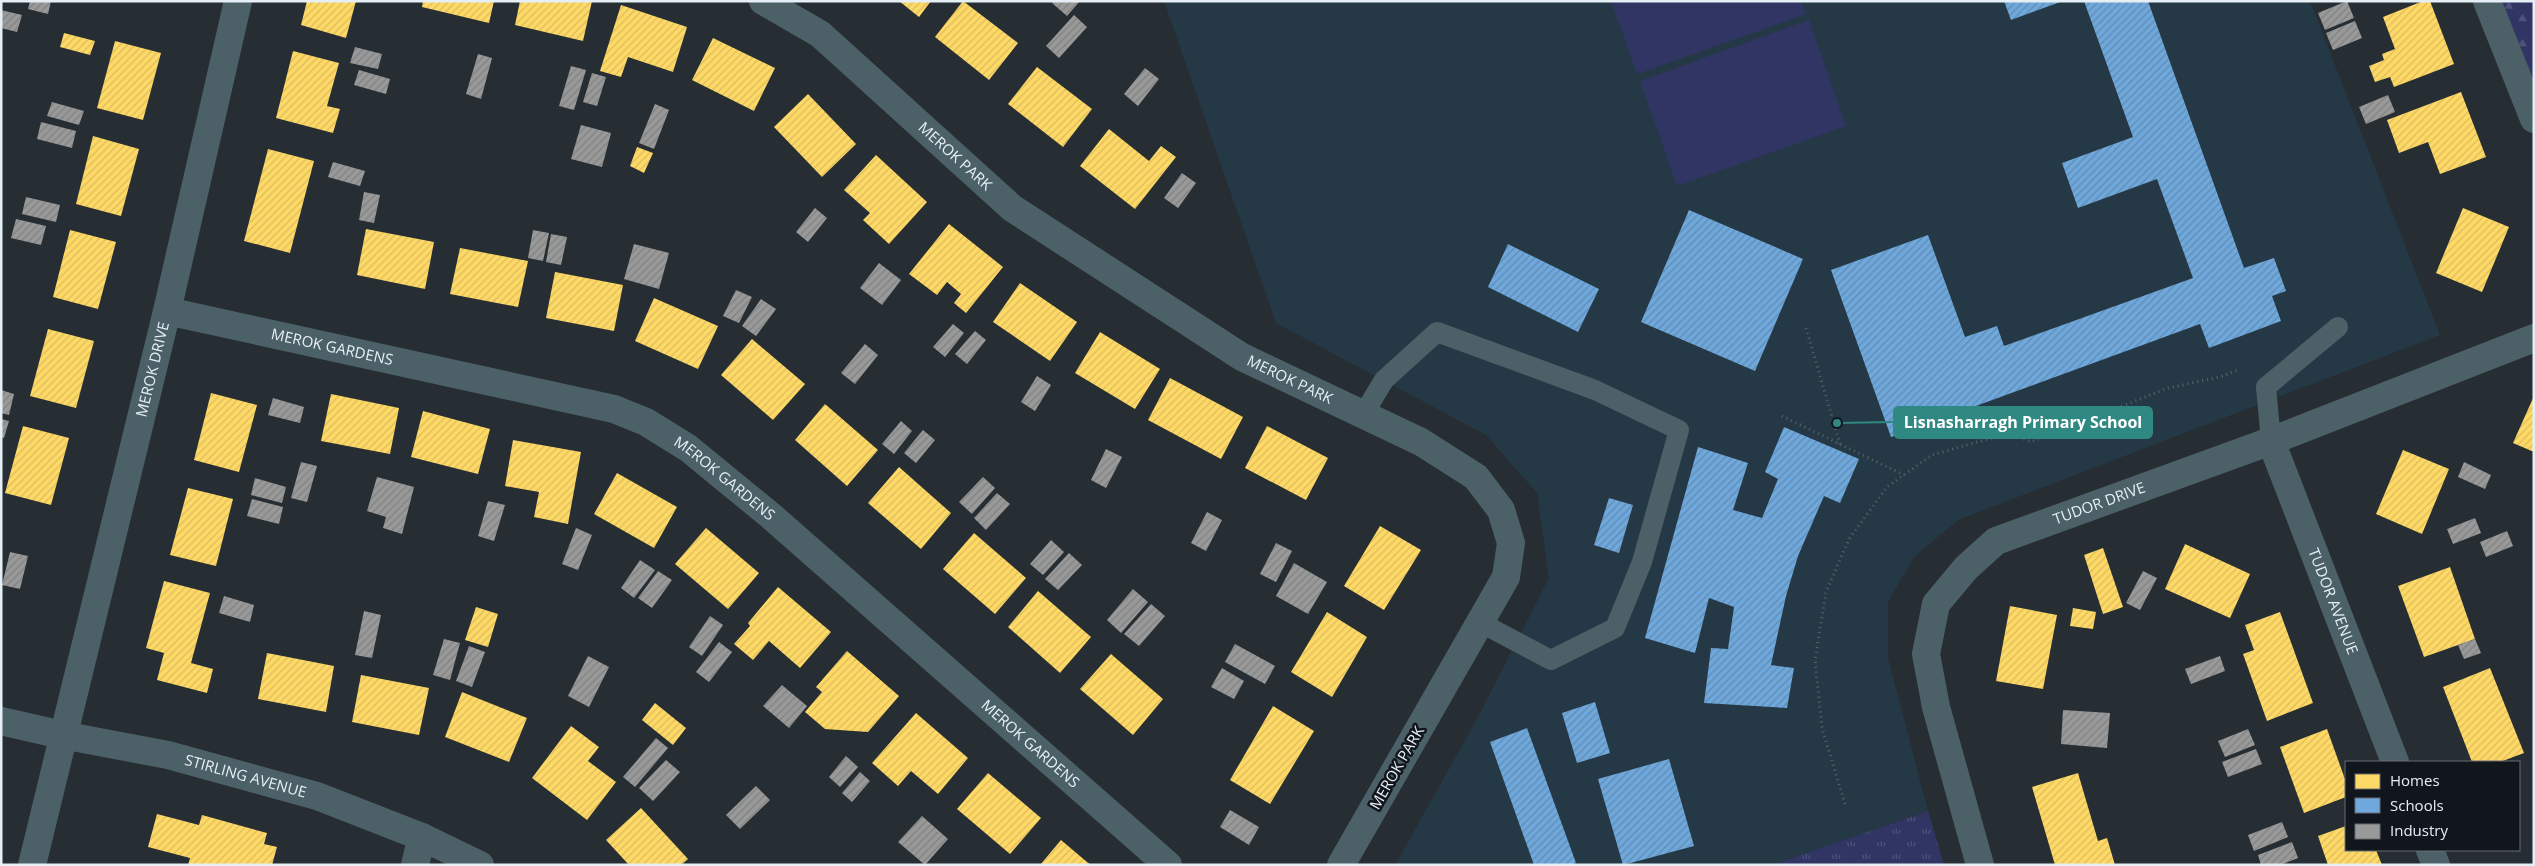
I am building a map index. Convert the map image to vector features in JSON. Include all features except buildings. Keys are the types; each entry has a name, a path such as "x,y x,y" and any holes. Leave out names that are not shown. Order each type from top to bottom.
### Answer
{"street":[{"name":"MEROK DRIVE","path":"32,865 62,735 167,310 238,1"},
{"name":"MEROK PARK","path":"763,1 820,34 1012,208 1242,357 1421,442 1476,477 1501,510 1511,544 1506,578 1341,865"},
{"path":"2487,1 2534,120"},
{"name":"MEROK GARDENS","path":"167,310 614,409 646,422 688,448 771,516 1168,865"},
{"name":"TUDOR DRIVE","path":"1980,865 1936,706 1926,654 1936,604 1966,568 1996,541 2271,441 2534,338"},
{"name":"TUDOR AVENUE","path":"2271,441 2395,761"},
{"name":"STIRLING AVENUE","path":"1,721 62,735 168,755 317,796 422,837 480,865"},
{"path":"415,865 422,837"},
{"path":"2430,851 2436,865"}],"lane":[{"path":"2271,441 2266,387 2338,328"},
{"path":"1364,415 1384,380 1437,332 1595,390 1679,430 1642,562 1615,628 1552,660 1481,623"}],"path":[{"path":"1806,328 1840,444"},
{"path":"1782,416 1904,476"}],"shaded area":[{"path":"1164,1 2310,1 2440,335 1958,520 1914,557 1888,602 1888,658 1928,811 1772,865 1395,865 1477,719 1549,578 1537,493 1486,435 1276,323"}],"green space":[{"path":"1611,1 1801,1 1806,14 1637,74"},
{"path":"2501,1 2534,1 2534,83"},
{"path":"1809,20 1846,126 1677,186 1640,81"},
{"path":"1928,811 1944,865 1772,865"}],"place":[{"name":"Lisnasharragh Primary School","path":"1837,423"}]}
